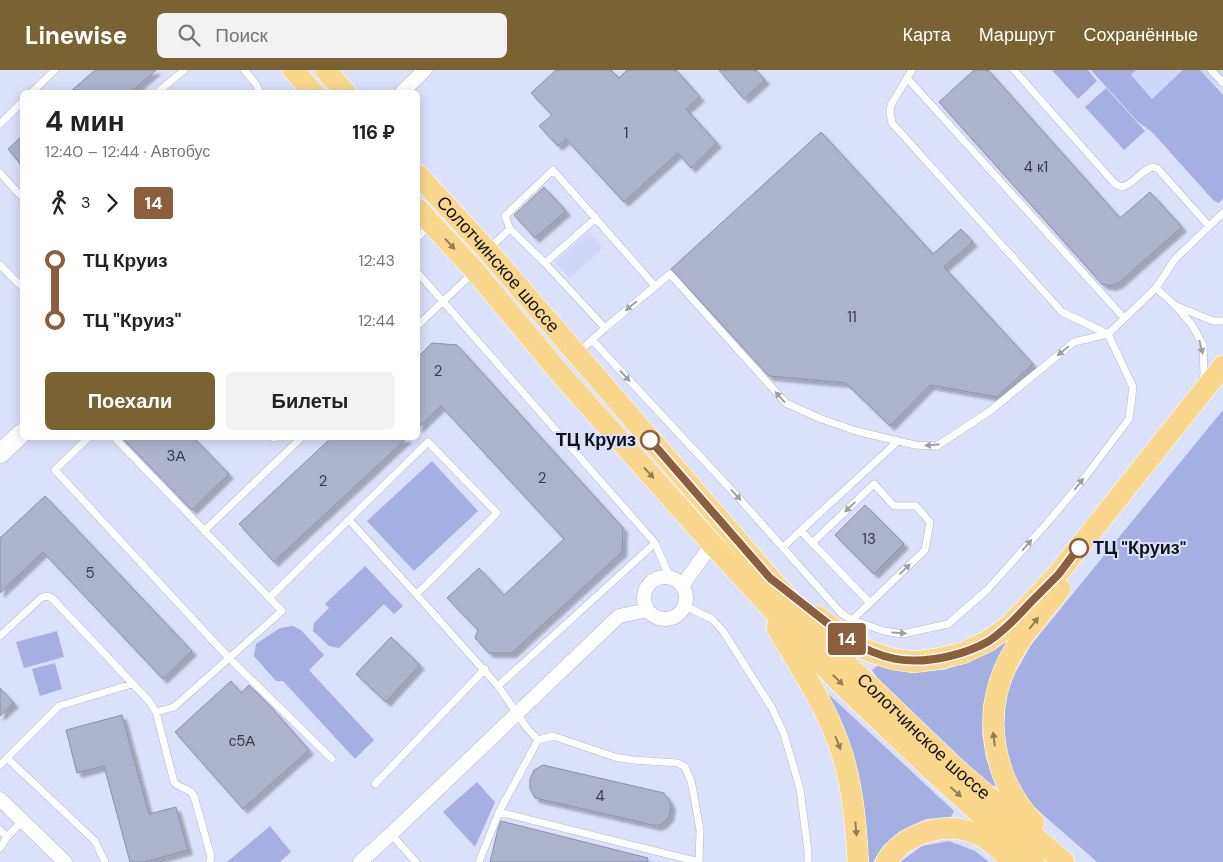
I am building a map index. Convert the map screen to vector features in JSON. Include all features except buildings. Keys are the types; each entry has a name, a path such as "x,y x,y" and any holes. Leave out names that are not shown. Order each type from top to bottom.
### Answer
{"main road":[{"path":"293,70 311,90"},
{"path":"325,70 343,90"},
{"name":"Солотчинское шоссе","path":"420,177 487,250 584,347 763,586 844,687 940,778 1034,862"},
{"name":"Солотчинское шоссе","path":"420,215 425,231 475,271 558,372 712,544 763,586 953,766 1064,862"},
{"path":"763,586 858,646 874,653 893,659 914,662 937,660 963,653 988,641 1010,625 1057,575 1223,366"},
{"path":"1078,862 1026,814 1004,779 993,734 996,692 1007,664 1021,640 1223,383"},
{"path":"763,586 820,702 843,755 852,796 858,862"},
{"path":"886,862 907,840 919,834 955,828 979,835 1014,862"}],"street":[{"path":"404,90 426,70"},
{"path":"558,372 584,347"},
{"path":"0,454 20,435"},
{"path":"682,586 712,544"},
{"path":"663,577 677,581 682,586 686,592 685,606 677,616 665,620 652,615 645,604 644,597 650,584 656,579 663,577"},
{"path":"360,862 619,616 648,610"},
{"path":"0,799 65,862"}],"lane":[{"path":"34,90 55,70"},
{"path":"160,90 184,70"},
{"path":"244,70 259,90"},
{"path":"912,70 891,105 892,123 1062,312 1108,334 1133,388 1129,419 1079,485 987,590 948,624 902,634 884,631 852,620 841,613 737,496 584,347 670,274 786,403 818,418 856,431 915,445 937,446 990,411 1074,342 1108,334 1156,288 1175,259 1223,212"},
{"path":"1014,70 1115,184 1122,187 1147,168 1153,167 1158,169 1209,226"},
{"path":"1216,72 1223,83"},
{"path":"906,78 1124,318"},
{"path":"0,124 20,104"},
{"path":"605,328 545,263 510,229 504,216 553,170 656,286"},
{"path":"0,173 20,195"},
{"path":"545,263 596,218"},
{"path":"487,250 510,229"},
{"path":"0,266 20,285"},
{"path":"420,323 475,271"},
{"path":"420,275 655,542 670,578"},
{"path":"1156,288 1176,306 1192,325 1203,346 1204,373 1200,396"},
{"path":"1176,306 1213,320 1223,321"},
{"path":"86,440 55,470 229,658 332,759"},
{"path":"117,440 282,610 174,707 156,712"},
{"path":"204,531 299,440"},
{"path":"783,547 898,441"},
{"path":"269,598 428,442 497,514 416,594"},
{"path":"812,543 874,484 894,506 916,506 930,522 925,550 852,620"},
{"path":"349,520 485,669 518,712 527,728 538,740"},
{"path":"800,531 870,603"},
{"path":"498,686 655,542"},
{"path":"0,636 41,598 46,596 52,598 149,701 156,712 174,782 177,786 191,791 194,796 211,857 210,862"},
{"path":"685,606 712,619 723,631 772,708 784,734 800,789 808,862"},
{"path":"374,784 485,669"},
{"path":"0,765 59,706 132,684"},
{"path":"479,862 499,812 538,740 553,736 615,757 682,764 691,781 696,805 700,830 699,862 499,812"},
{"path":"7,758 95,841 105,862"},
{"path":"0,848 23,820"},
{"path":"0,830 7,838"},
{"path":"391,834 416,862"}],"shaded area":[{"path":"1052,70 1088,70 1097,81 1078,99"},
{"path":"1091,70 1223,70 1223,80 1182,118"},
{"path":"1091,70 1136,70 1131,75 1152,99 1183,70 1200,70 1223,95 1223,199 1218,203 1213,200 1152,132 1138,122"},
{"path":"1106,88 1145,131 1124,150 1085,107"},
{"path":"589,232 603,248 569,278 555,262"},
{"path":"1223,410 1223,862 1097,862 1032,805 1018,787 1008,763 1003,740 1006,695 1014,675 1031,645"},
{"path":"432,461 478,511 414,571 367,521"},
{"path":"365,566 403,606 394,614 384,604 339,648 329,646 313,631 314,623 329,608 325,604"},
{"path":"293,626 301,630 324,655 309,670 374,740 355,759 283,681 276,681 254,656 256,644 280,628"},
{"path":"57,631 64,657 24,668 16,642"},
{"path":"1005,640 1006,644 991,677 983,705 982,733 986,758 997,786 986,785 882,685 872,670 879,665 914,671 944,670 975,659"},
{"path":"55,663 62,689 40,696 32,669"},
{"path":"824,690 954,811 951,817 926,819 900,831 883,846 873,862 867,862"},
{"path":"477,782 495,802 475,847 443,812"},
{"path":"270,826 291,852 280,862 227,862"},
{"path":"949,841 975,851 989,862 900,862 922,846"}],"bus line":[{"name":"14","path":"650,440 770,578 858,646 893,659 914,662 937,660 963,653 988,641 1010,625 1057,575 1079,548"}],"place":[{"name":"ТЦ Круиз","path":"650,440"},
{"name":"ТЦ \"Круиз\"","path":"1079,548"}]}
